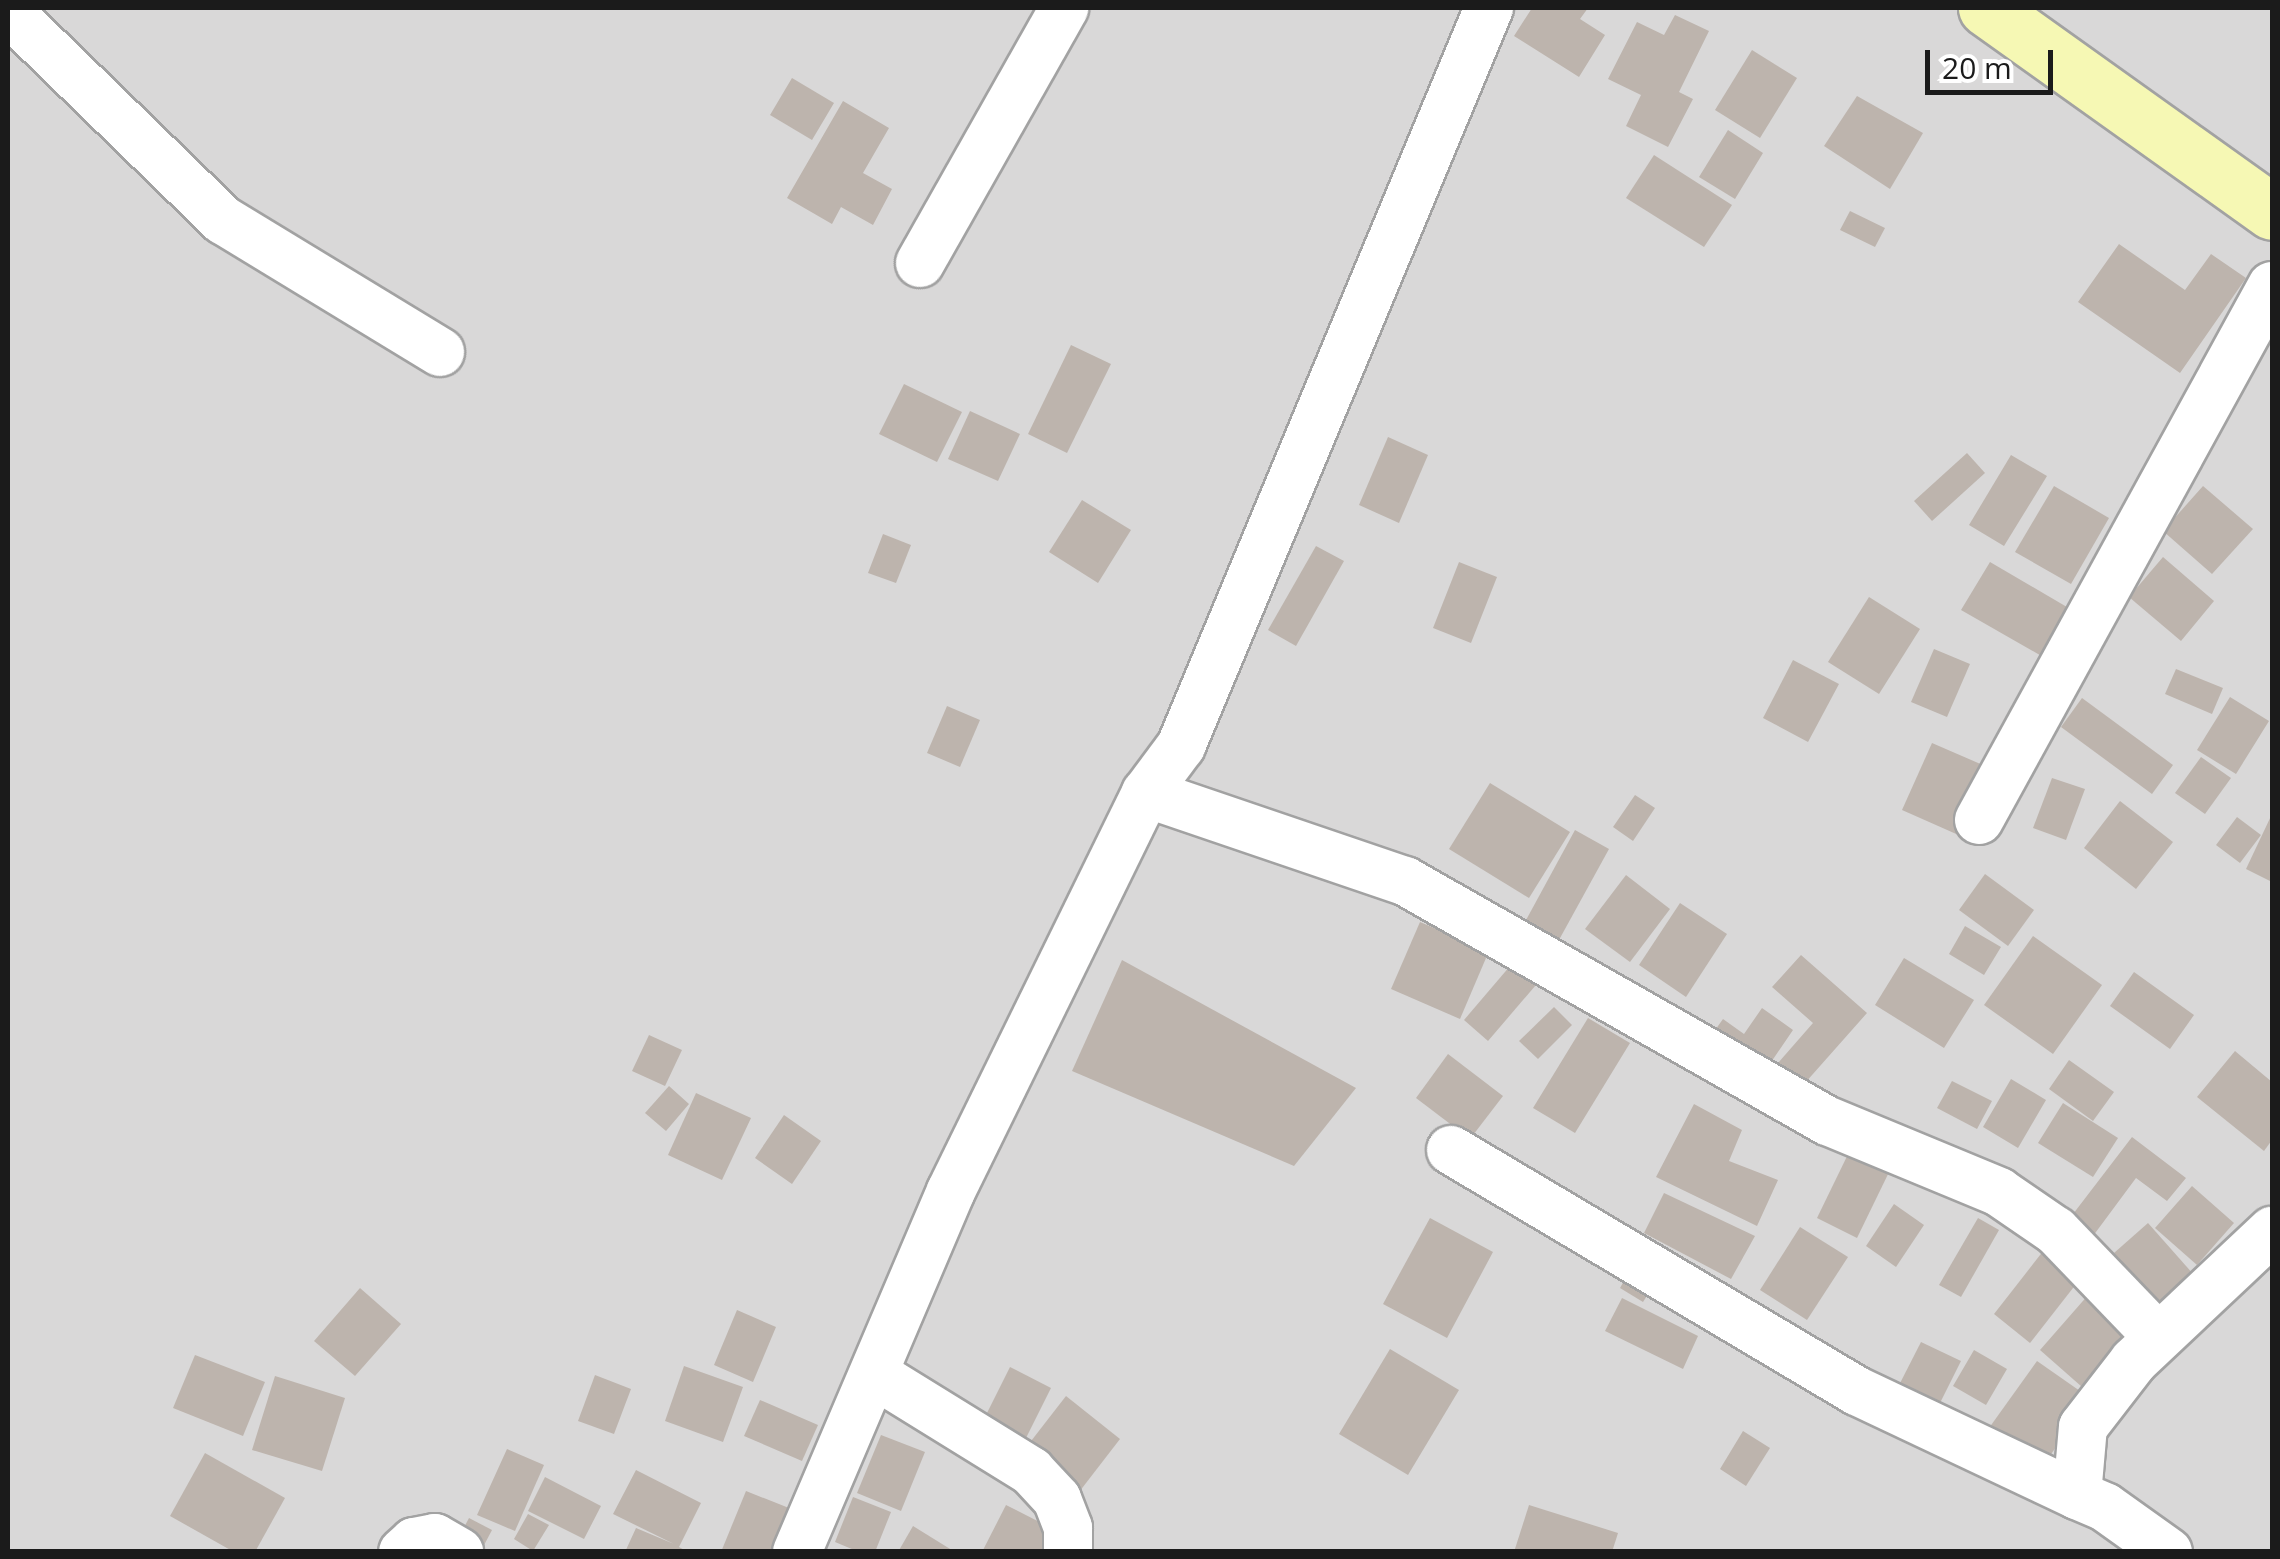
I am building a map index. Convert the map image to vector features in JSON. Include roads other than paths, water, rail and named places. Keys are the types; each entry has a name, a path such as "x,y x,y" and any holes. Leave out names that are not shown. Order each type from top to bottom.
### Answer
{"main road":[{"path":"1986,8 2272,212"}],"street":[{"path":"920,264 1064,8"},
{"path":"797,1552 951,1191 1146,793 1181,746 1489,8"},
{"path":"8,11 223,220 440,352"},
{"path":"1979,820 2272,286"},
{"path":"1146,793 1406,881 1828,1121 2000,1192 2056,1231 2158,1337"},
{"path":"1451,1150 1857,1391 2105,1507 2168,1552"},
{"path":"2076,1495 2084,1427 2158,1337 2272,1231"},
{"path":"874,1374 1032,1471 1058,1499 1068,1528 1068,1552"},
{"path":"403,1552 414,1542 435,1538 459,1552"}]}
